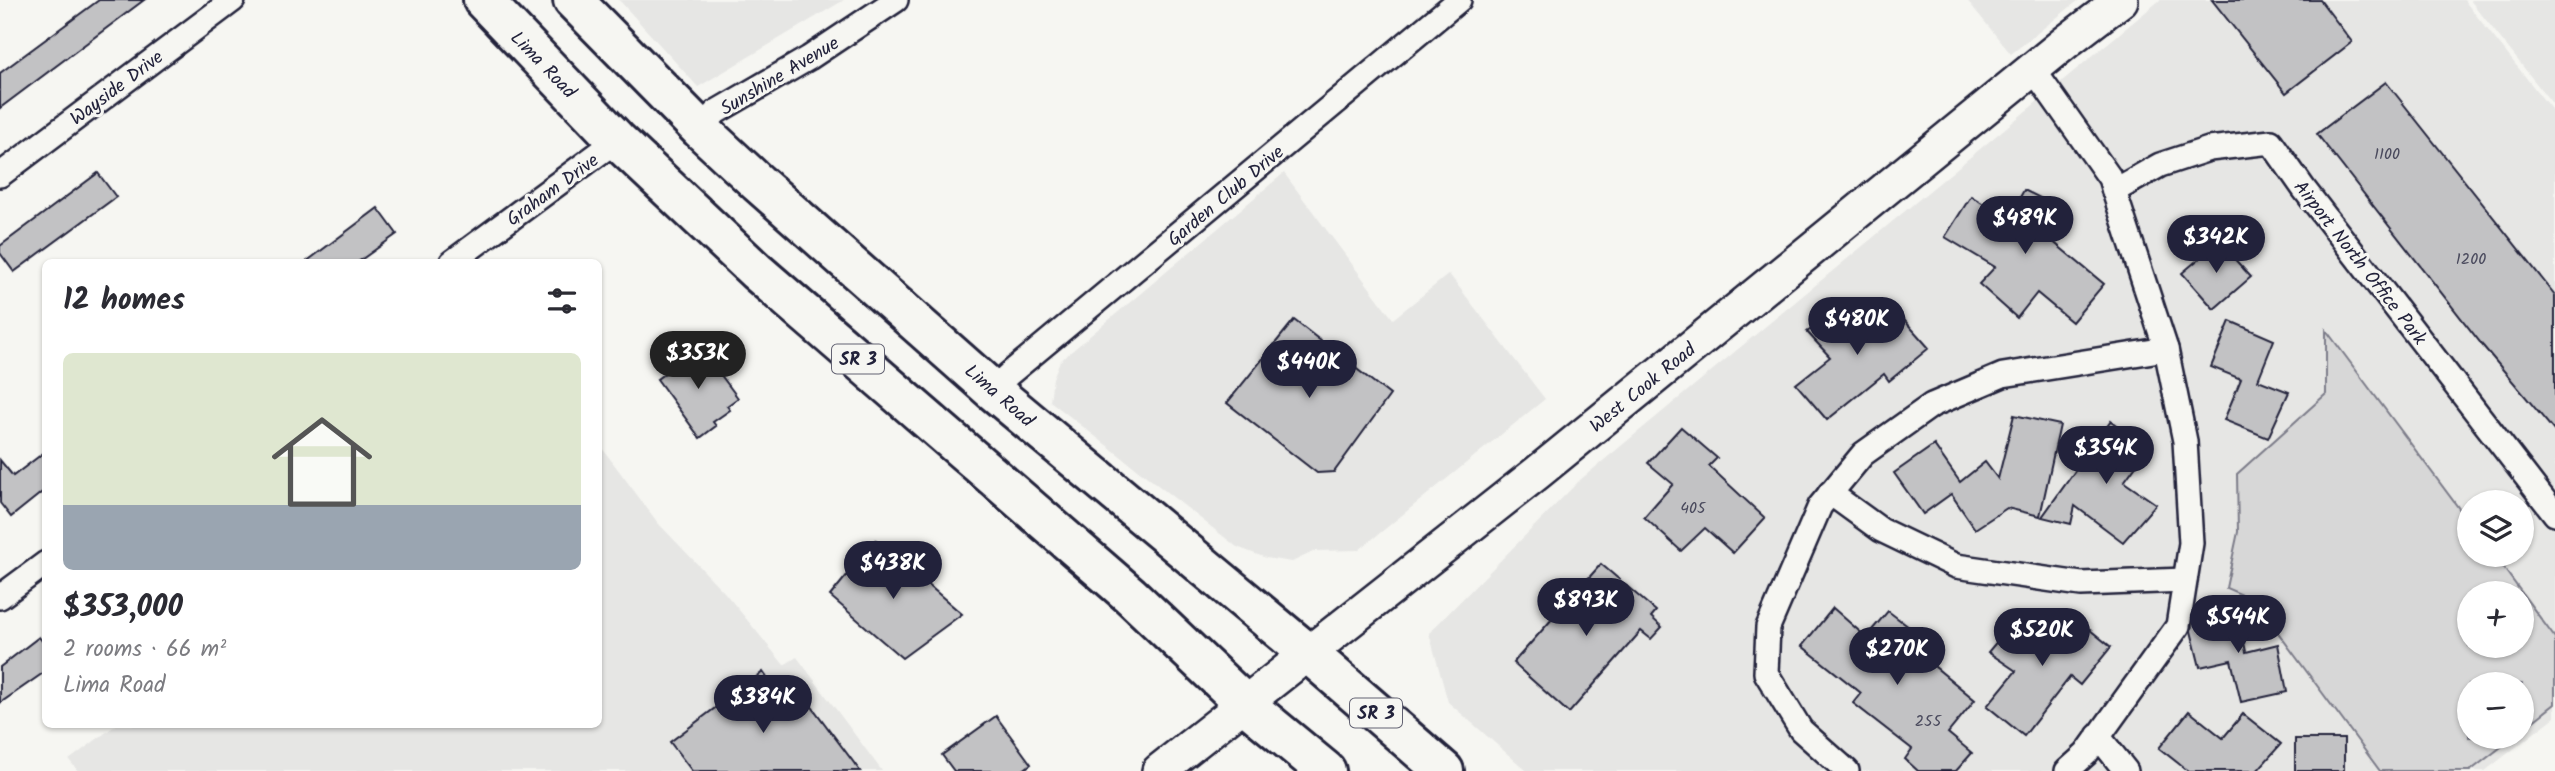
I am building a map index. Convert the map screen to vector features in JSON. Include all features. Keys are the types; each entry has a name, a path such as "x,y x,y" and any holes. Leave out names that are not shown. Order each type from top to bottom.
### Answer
{"highway":[{"name":"Lima Road","path":"483,0 617,141 756,271 1130,595 1245,704 1326,771"},
{"name":"Lima Road","path":"573,0 700,130 992,390 1309,654 1444,771"}],"main road":[{"name":"West Cook Road","path":"1159,771 1548,464 2121,0"}],"street":[{"name":"Wayside Drive","path":"0,175 233,0"},
{"name":"Sunshine Avenue","path":"700,130 716,112 809,58 896,0"},
{"name":"Garden Club Drive","path":"992,390 1459,0"},
{"path":"2034,69 2110,178 2166,349 2185,441 2191,543 2178,626 2086,754 2067,771"},
{"name":"Graham Drive","path":"456,259 617,141"},
{"name":"Airport North Office Park","path":"2114,191 2160,165 2209,149 2271,142 2304,190 2555,514"},
{"path":"1847,771 1801,730 1766,673 1768,627 1820,506 1863,454 1932,405 1987,380 2166,349"},
{"path":"1830,493 1881,530 1955,566 2081,584 2185,580"},
{"path":"0,597 42,566"},
{"path":"2098,736 2126,771"}],"shaded area":[{"path":"619,0 844,0 698,87"},
{"path":"1967,0 2079,0 2011,54"},
{"path":"2160,0 2464,0 2555,114 2555,717 2534,733 2534,672 2457,672 2457,749 2514,749 2485,771 1527,771 1448,702 1429,633 1580,480"},
{"path":"2470,0 2555,0 2555,107"},
{"path":"1284,173 1393,319 1449,274 1545,399 1359,550 1315,551 1292,562 1266,558 1237,547 1050,401 1053,378 1060,361"},
{"path":"2326,330 2457,506 2457,567 2503,567 2513,581 2457,581 2457,658 2534,658 2534,609 2555,638 2555,704 2534,721 2534,672 2457,672 2457,749 2498,749 2470,771 2380,771 2254,600 2226,588 2238,532 2237,474 2326,394"},
{"path":"602,448 658,523 725,593 784,665 797,657 882,771 78,771 69,760 112,728 602,728"}],"building":[{"path":"99,0 144,0 0,108 0,73"},
{"path":"2212,0 2320,0 2352,42 2286,93"},
{"path":"2386,82 2555,295 2555,432 2483,346 2317,134"},
{"path":"98,173 116,197 14,272 0,253 0,246"},
{"path":"2024,190 2068,212 2051,240 2104,284 2072,322 2037,293 2017,318 1979,284 1995,267 1945,237 1971,196 2008,219"},
{"path":"378,208 397,234 362,259 310,259"},
{"path":"2219,242 2251,277 2214,309 2182,273"},
{"path":"1843,302 1873,332 1897,312 1929,348 1889,381 1884,374 1827,420 1796,384 1830,357 1807,332"},
{"path":"1294,320 1390,395 1334,472 1317,473 1227,403"},
{"path":"2230,321 2274,340 2258,380 2289,392 2268,438 2224,420 2241,379 2211,367"},
{"path":"700,347 738,398 727,406 730,410 713,422 716,426 700,438 657,379"},
{"path":"2014,415 2060,425 2040,516 2007,508 1975,529 1951,494 1923,514 1894,473 1934,445 1960,482 1985,462 1998,479"},
{"path":"2111,421 2148,449 2124,482 2156,504 2123,542 2075,506 2071,524 2042,517"},
{"path":"1681,427 1717,458 1709,466 1765,518 1733,553 1705,528 1681,551 1644,517 1673,484 1648,463"},
{"path":"42,454 42,492 11,517 0,503 0,460 13,476"},
{"path":"876,540 962,614 902,658 830,596"},
{"path":"1601,564 1656,611 1651,617 1662,627 1651,639 1641,631 1569,713 1513,663"},
{"path":"1833,608 1866,637 1888,611 1926,640 1917,652 1975,700 1948,733 1972,753 1956,771 1918,771 1905,759 1912,749 1853,703 1861,693 1802,646"},
{"path":"2237,608 2246,652 2278,644 2287,692 2241,702 2231,660 2200,667 2191,631 2193,618"},
{"path":"2020,614 2053,642 2074,617 2111,647 2080,685 2070,677 2024,736 1987,706 2016,671 1988,652"},
{"path":"39,637 42,641 42,674 0,703 0,667"},
{"path":"763,672 777,692 792,680 860,771 692,771 670,742"},
{"path":"2189,711 2223,738 2243,714 2281,744 2257,771 2188,771 2159,748"},
{"path":"996,716 1031,764 1022,771 954,771 942,755"},
{"path":"2295,739 2344,739 2344,771 2295,771"}]}
